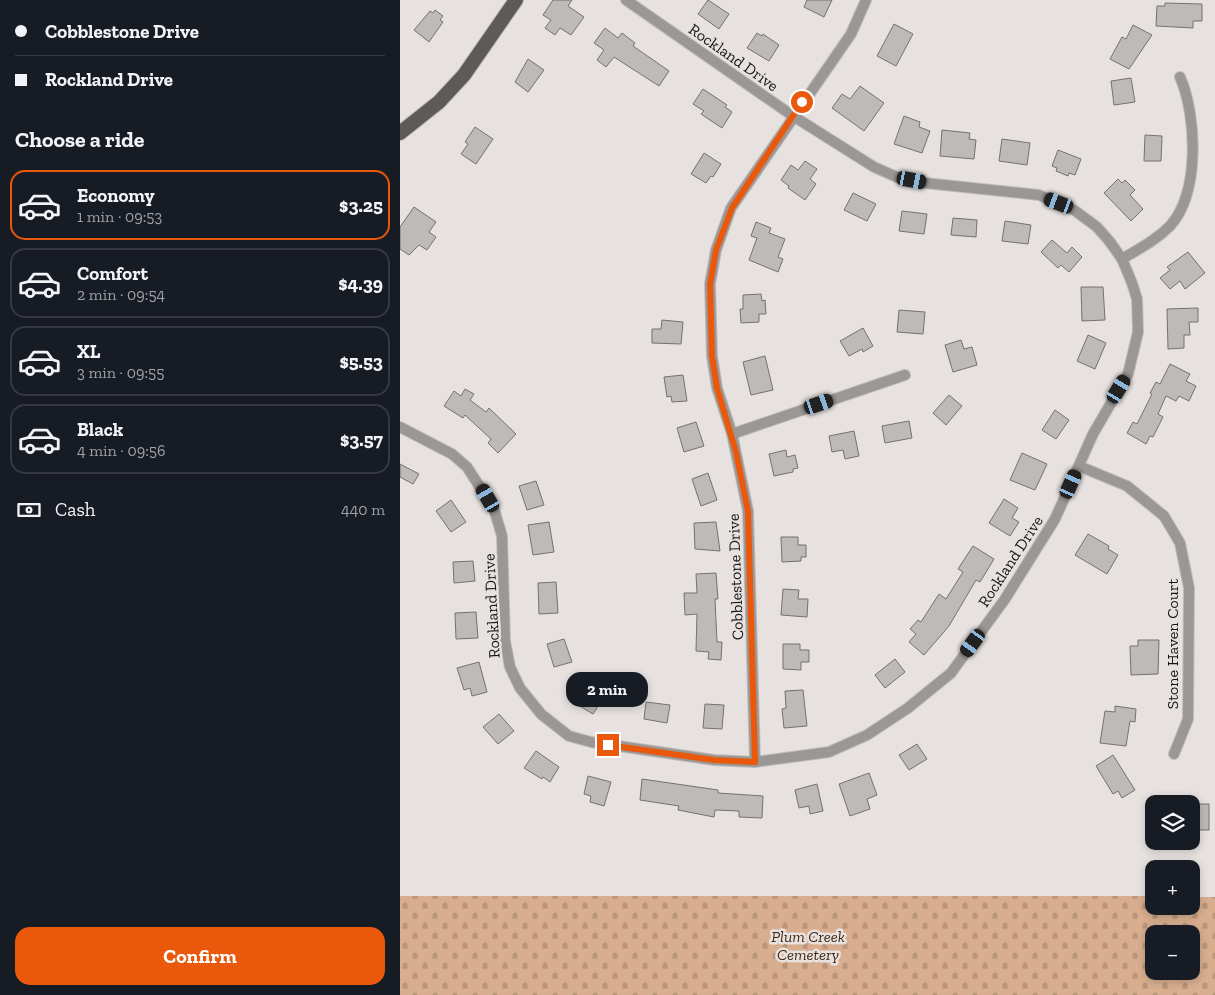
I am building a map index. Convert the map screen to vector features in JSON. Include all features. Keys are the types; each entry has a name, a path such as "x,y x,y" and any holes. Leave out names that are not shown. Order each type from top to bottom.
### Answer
{"main road":[{"path":"400,133 439,102 464,75 479,56 516,0"}],"street":[{"name":"Rockland Drive","path":"400,427 452,454 467,468 494,509 502,536 505,641 510,667 520,688 540,714 569,736 590,742 714,760 755,762 829,752 867,735 908,708 951,673 1005,599 1050,527 1093,434 1128,374 1138,332 1136,299 1122,259 1097,227 1074,210 1038,195 899,178 874,167 793,116 626,0"},
{"name":"Cobblestone Drive","path":"755,762 748,511 732,434 717,388 712,356 710,284 716,250 732,208 793,116 851,34 866,0"},
{"path":"1122,259 1152,240 1170,225 1186,198 1192,156 1190,110 1180,78"},
{"path":"732,434 905,375"},
{"name":"Stone Haven Court","path":"1079,466 1127,486 1164,516 1180,543 1189,588 1188,719 1174,754"}],"green space":[{"name":"Plum Creek Cemetery","path":"400,896 1145,896 1145,915 1200,915 1200,897 1215,897 1215,995 400,995"}],"building":[{"path":"553,0 572,0 568,6 584,17 571,35 560,28 555,35 545,28 551,20 543,15"},
{"path":"708,0 729,14 719,29 698,14"},
{"path":"807,0 832,0 824,17 804,7"},
{"path":"1165,3 1202,4 1202,21 1193,21 1193,28 1156,26 1157,6 1165,6"},
{"path":"435,10 443,16 440,20 443,22 429,42 414,30 430,11 433,13"},
{"path":"894,24 913,34 896,66 877,56"},
{"path":"1133,25 1152,35 1129,69 1110,59 1122,37 1126,39"},
{"path":"605,28 618,38 622,33 635,43 633,46 669,71 659,86 614,57 606,67 597,60 604,50 594,43"},
{"path":"757,33 762,36 763,34 779,45 769,61 747,48"},
{"path":"528,59 544,70 528,92 515,82"},
{"path":"1131,78 1135,102 1114,105 1111,81"},
{"path":"860,86 884,103 864,131 832,108 842,94 850,99"},
{"path":"703,89 727,105 725,107 732,112 722,128 701,114 704,111 693,104"},
{"path":"904,116 920,122 919,127 930,131 922,153 894,144"},
{"path":"475,127 493,139 476,164 461,154 468,144 465,142"},
{"path":"942,130 970,133 969,139 976,140 974,159 940,156"},
{"path":"1145,135 1162,136 1161,161 1144,161"},
{"path":"1002,139 1030,143 1027,165 999,161"},
{"path":"1058,150 1081,159 1075,175 1069,173 1068,176 1056,171 1057,168 1052,166"},
{"path":"704,153 721,164 713,177 711,176 706,183 691,174"},
{"path":"805,161 817,169 810,179 816,184 805,200 788,188 789,186 781,180 791,165 798,170"},
{"path":"1118,179 1122,183 1125,180 1135,190 1130,195 1143,209 1131,221 1104,193"},
{"path":"853,193 876,204 867,221 844,210"},
{"path":"414,207 436,222 429,232 436,237 427,250 419,245 409,255 400,249 400,227"},
{"path":"902,211 927,214 924,234 899,231"},
{"path":"953,218 977,220 976,237 951,235"},
{"path":"1005,221 1031,225 1028,244 1002,241"},
{"path":"756,222 771,228 769,233 785,239 778,257 783,259 778,272 749,260 757,238 751,236"},
{"path":"1052,240 1067,253 1072,247 1082,257 1069,272 1061,265 1058,268 1041,252"},
{"path":"1188,252 1205,273 1185,289 1180,281 1170,289 1160,278 1170,270 1167,267"},
{"path":"1081,287 1103,287 1105,320 1082,321"},
{"path":"761,294 762,301 765,300 766,314 759,314 759,322 741,323 740,309 743,309 743,295"},
{"path":"1198,308 1198,322 1189,322 1190,335 1184,335 1184,348 1168,349 1167,309"},
{"path":"899,310 925,312 923,334 897,332"},
{"path":"662,320 683,322 681,344 652,343 652,329 661,329"},
{"path":"863,328 873,346 863,352 862,349 849,356 840,341"},
{"path":"1088,335 1106,343 1095,369 1077,361"},
{"path":"961,340 964,349 972,347 977,365 953,372 945,345"},
{"path":"765,356 773,390 751,395 743,362"},
{"path":"1170,364 1190,374 1186,381 1196,386 1189,401 1179,396 1176,401 1166,396 1158,414 1163,417 1153,437 1150,436 1146,444 1127,433 1133,422 1137,424 1156,382 1160,384"},
{"path":"683,375 687,401 672,402 671,396 667,397 664,377"},
{"path":"465,389 474,394 470,400 486,412 489,408 516,434 498,453 488,443 491,439 465,415 463,418 444,406 454,391 461,396"},
{"path":"949,395 962,406 946,425 933,413"},
{"path":"1055,410 1069,420 1056,439 1042,430"},
{"path":"909,421 912,438 885,443 882,426"},
{"path":"696,422 704,446 684,452 677,428"},
{"path":"854,431 859,456 845,459 843,450 832,452 829,436"},
{"path":"786,450 787,457 795,455 798,468 793,469 793,472 774,476 769,454"},
{"path":"1022,453 1047,464 1035,490 1010,480"},
{"path":"400,464 419,474 413,484 400,477"},
{"path":"708,473 717,500 701,506 692,479"},
{"path":"536,481 544,505 527,510 519,486"},
{"path":"1004,499 1018,508 1012,518 1019,522 1010,536 989,523"},
{"path":"451,500 466,522 451,532 436,511"},
{"path":"549,522 554,552 533,555 528,525"},
{"path":"716,522 720,551 695,549 694,523"},
{"path":"1088,534 1109,546 1108,549 1118,555 1107,574 1075,555"},
{"path":"781,537 798,537 798,545 806,545 806,557 801,557 801,561 782,562"},
{"path":"973,546 994,559 980,582 976,580 949,626 924,655 909,642 916,634 910,629 918,620 921,622 939,594 946,599 963,572 958,569"},
{"path":"473,561 475,581 454,583 453,562"},
{"path":"716,573 718,599 715,599 717,642 722,642 721,660 708,659 709,652 696,651 697,614 685,615 684,593 697,593 696,574"},
{"path":"556,582 558,613 539,614 538,583"},
{"path":"783,589 799,590 798,599 808,599 807,617 781,615"},
{"path":"476,612 478,638 456,639 455,613"},
{"path":"564,639 572,662 554,667 547,644"},
{"path":"1138,640 1159,640 1158,674 1131,675 1130,646 1138,646"},
{"path":"783,644 800,644 800,650 809,650 809,662 801,662 801,670 783,669"},
{"path":"895,659 905,672 885,688 875,675"},
{"path":"479,662 487,692 472,696 470,688 464,690 457,668"},
{"path":"579,680 605,695 593,714 568,699"},
{"path":"803,690 807,726 784,728 782,709 786,708 785,691"},
{"path":"646,702 670,705 667,723 644,719"},
{"path":"705,704 724,705 722,729 703,728"},
{"path":"1115,706 1136,709 1135,722 1130,721 1126,746 1100,743 1105,711 1115,712"},
{"path":"499,714 514,731 498,744 483,727"},
{"path":"917,744 927,759 909,770 899,755"},
{"path":"536,751 559,767 550,782 524,768"},
{"path":"1113,755 1135,790 1122,798 1118,791 1113,794 1096,766"},
{"path":"869,773 877,795 867,799 870,809 850,816 839,784"},
{"path":"588,776 611,782 604,806 590,802 591,796 584,794"},
{"path":"642,779 718,790 718,793 763,796 762,818 739,817 739,811 715,810 714,817 678,810 679,806 640,800"},
{"path":"817,784 823,811 810,814 809,806 799,808 795,790"},
{"path":"1200,804 1209,804 1209,830 1200,830"}],"route":[{"path":"608,745 714,760 755,762 748,511 745,489 732,434 717,388 712,356 710,284 716,250 732,208 802,102"}]}
